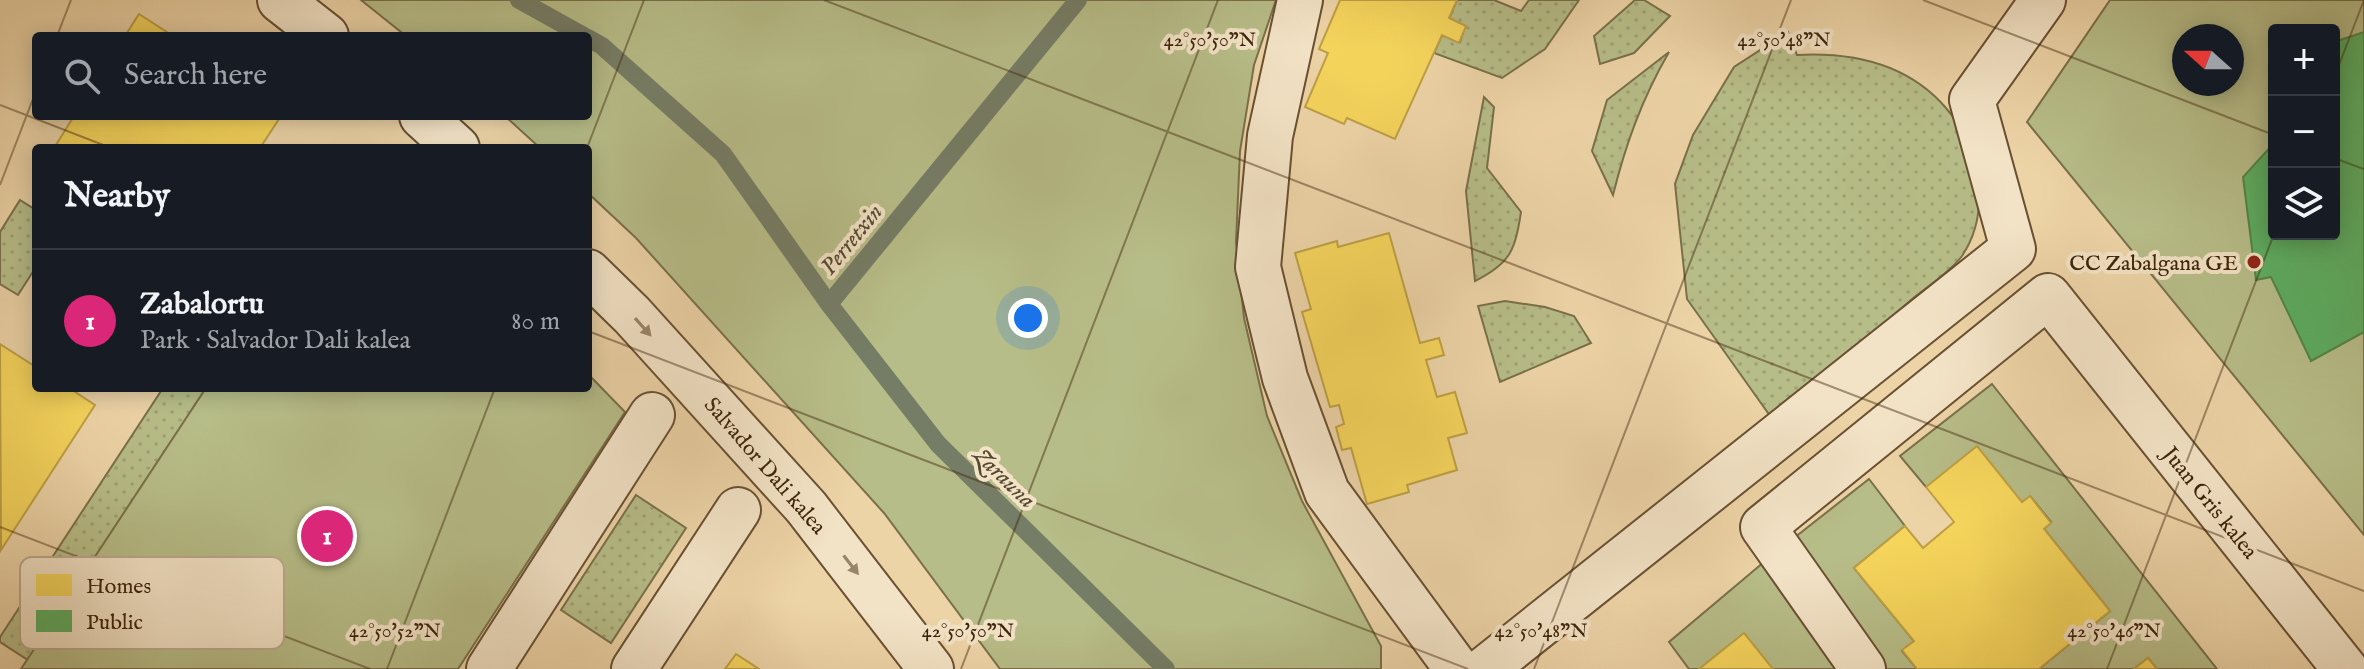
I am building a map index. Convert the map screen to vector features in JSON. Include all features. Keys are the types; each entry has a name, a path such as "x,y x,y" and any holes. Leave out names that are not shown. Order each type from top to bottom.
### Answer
{"street":[{"path":"280,0 321,32"},
{"path":"1300,0 1270,136 1258,267 1285,378 1327,492 1457,669"},
{"path":"1485,669 2013,249 1972,100 2043,0"},
{"path":"426,120 453,144"},
{"name":"Salvador Dali kalea","path":"592,276 632,315 806,507 931,669"},
{"name":"Juan Gris kalea","path":"1863,669 1763,527 2048,296 2345,669"},
{"path":"489,669 652,415"},
{"path":"634,669 738,510"}],"green space":[{"path":"361,0 1276,0 1254,65 1240,151 1236,242 1244,318 1267,416 1302,501 1381,646 1381,669 1000,669 884,513 636,238 592,197 592,144 536,144 509,120 592,120 592,32 401,32"},
{"path":"1457,0 1494,0 1521,11 1529,0 1579,0 1545,49 1502,78 1434,53 1442,35 1460,42 1465,26 1449,18"},
{"path":"1635,0 1644,0 1670,16 1634,53 1600,64 1594,36"},
{"name":"CC Zabalgana GE","path":"2110,0 2364,0 2364,535 2027,122"},
{"path":"1788,32 1797,55 1839,56 1879,64 1915,81 1931,93 1958,124 1967,141 1974,160 1979,200 1971,238 1957,262 1773,420 1687,299 1675,184 1693,135 1734,67"},
{"path":"1669,52 1636,122 1613,195 1592,151 1607,100"},
{"path":"1484,97 1494,107 1487,168 1521,212 1509,254 1497,268 1475,281 1466,191"},
{"path":"20,200 32,208 32,273 18,295 0,284 0,232"},
{"path":"1505,301 1545,307 1574,316 1591,343 1500,382 1478,306"},
{"path":"592,378 625,412 458,669 21,669 34,649 284,649 284,557 95,557 203,392 592,392"},
{"path":"1992,384 2217,669 2157,669 2148,658 2134,669 2039,669 2110,611 2044,529 2051,522 2031,497 2022,502 1926,487 1900,456"},
{"path":"160,392 203,392 95,557 52,557"},
{"path":"1869,479 1905,526 1854,568 1914,641 1902,651 1917,669 1885,669 1794,538"},
{"path":"636,495 686,528 611,643 561,610"},
{"path":"1764,562 1841,669 1689,669 1669,642"},
{"path":"20,606 20,649 35,649 28,660 0,642 0,637"}],"building: Homes":[{"path":"1340,0 1457,0 1449,18 1466,26 1459,43 1442,35 1395,139 1347,118 1344,124 1305,107 1328,53 1319,49"},
{"path":"139,14 167,32 128,32"},
{"path":"72,120 278,120 263,144 56,144"},
{"path":"1389,233 1420,343 1439,338 1444,355 1426,360 1437,397 1455,392 1467,433 1448,438 1457,470 1407,485 1409,492 1367,504 1351,448 1342,450 1336,427 1344,424 1339,405 1330,407 1302,312 1311,309 1295,253 1337,241 1338,247"},
{"path":"0,344 32,364 32,392 75,392 95,405 1,550"},
{"path":"1977,446 2022,502 2030,496 2051,523 2044,529 2110,611 2039,669 1917,669 1902,650 1914,641 1854,568 1905,526 1923,548 1954,522 1926,487"},
{"path":"1744,633 1773,669 1699,669"},
{"path":"736,654 759,669 725,669"},
{"path":"2148,658 2157,669 2134,669"}],"building: Public":[{"path":"2364,32 2364,332 2311,361 2271,277 2256,280 2243,177 2268,150 2268,240 2340,240 2340,40"}],"waterway":[{"name":"Perretxin","path":"519,0 577,32"},
{"name":"Perretxin","path":"592,40 723,154 829,304 1078,0"},
{"name":"Zarauna","path":"829,304 938,444 1166,669"}],"place":[{"name":"CC Zabalgana GE","path":"2254,262"},
{"name":"Zabalortu","path":"327,536"}]}
